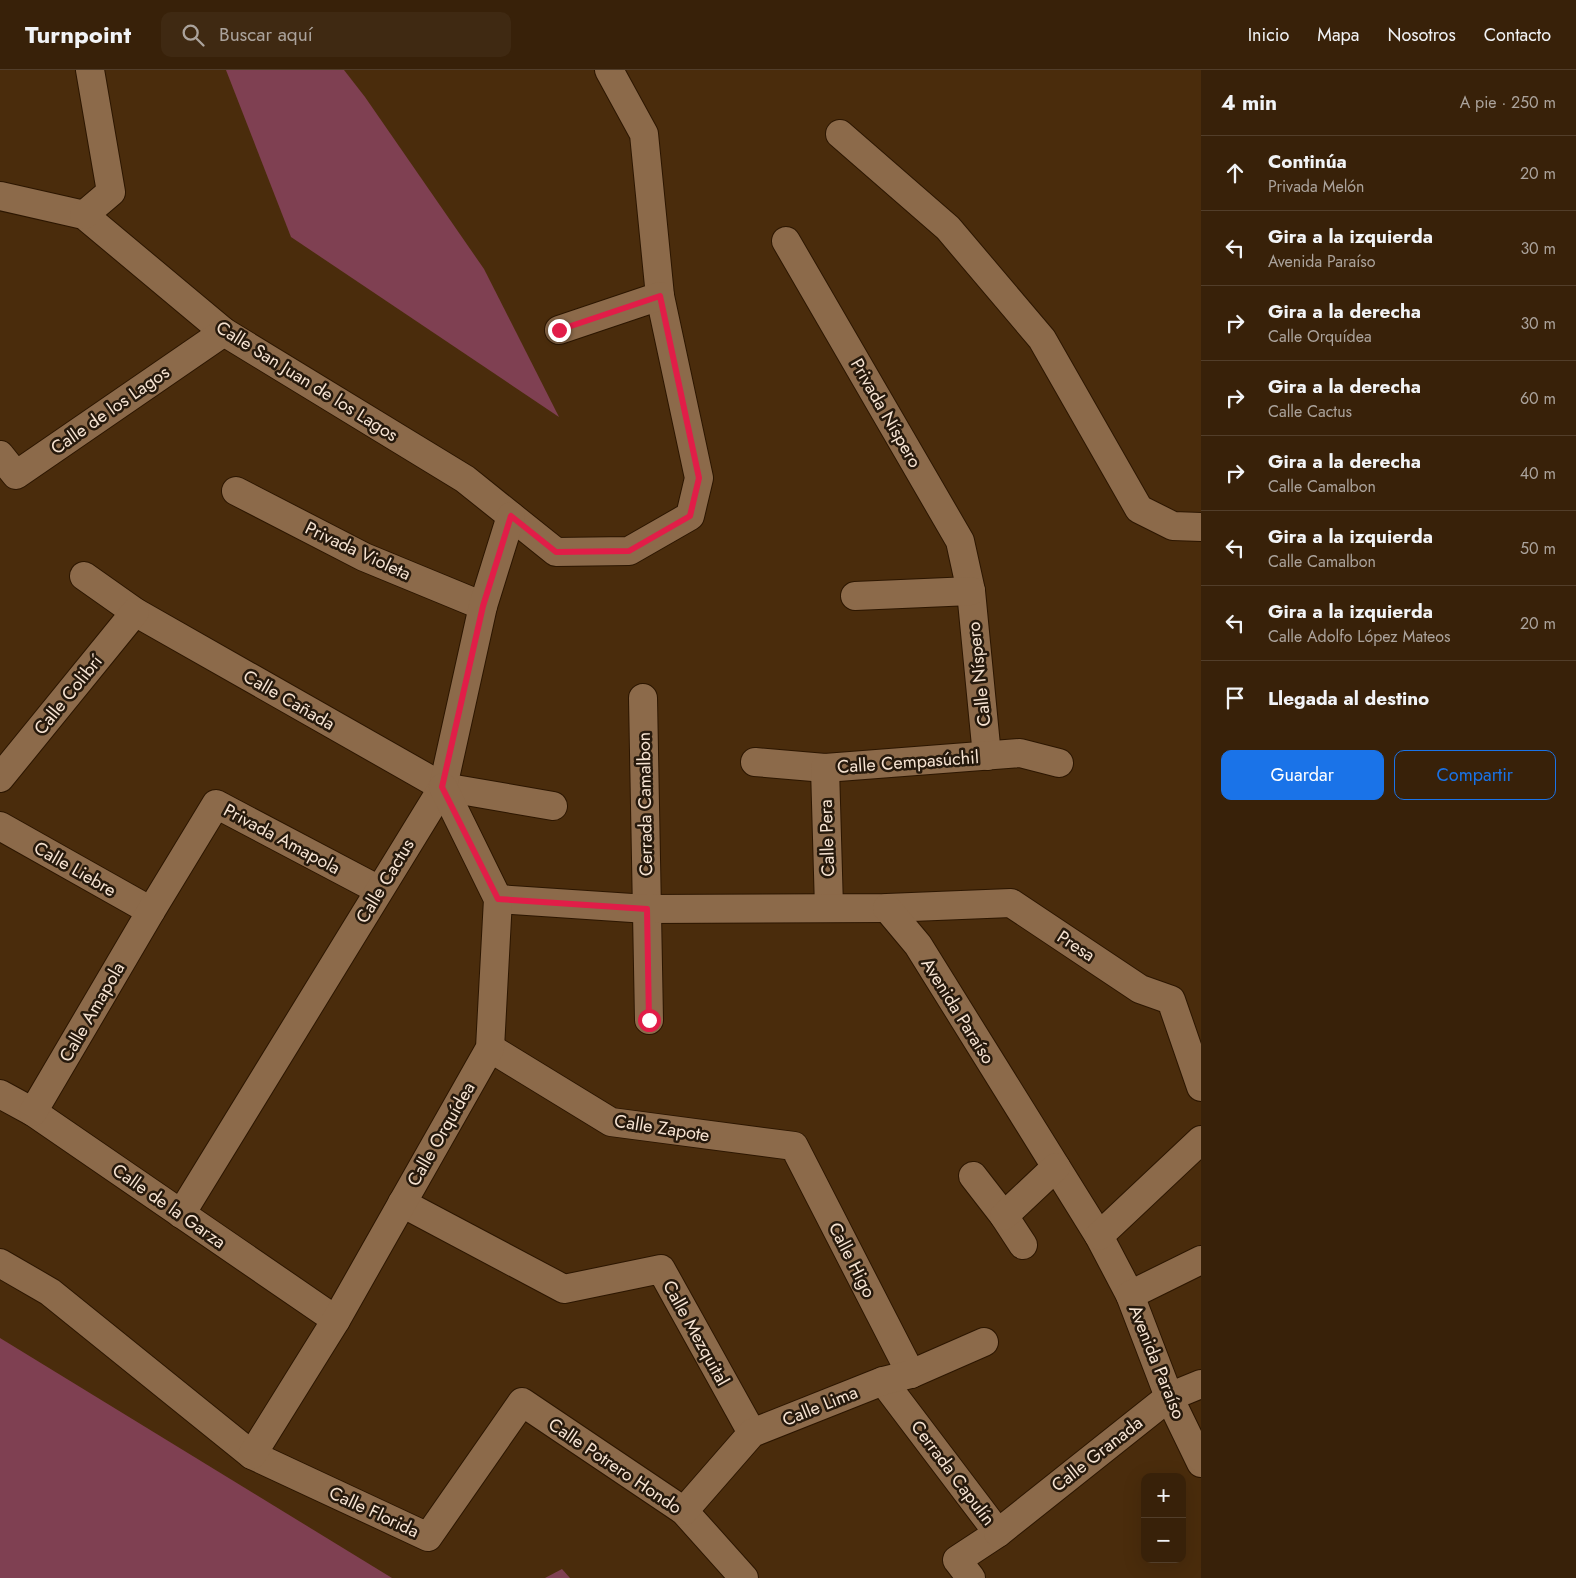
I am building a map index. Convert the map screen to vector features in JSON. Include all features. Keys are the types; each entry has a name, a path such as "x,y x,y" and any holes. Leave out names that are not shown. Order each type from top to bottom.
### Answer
{"street":[{"path":"84,215 111,192 90,70"},
{"name":"Calle San Juan de los Lagos","path":"0,196 84,215 224,332 465,479 556,552 629,551 690,516 699,478 660,296 644,134 609,70"},
{"path":"840,134 948,228 1042,339 1140,509 1173,526 1201,527"},
{"name":"Privada Níspero","path":"786,241 960,541 970,591"},
{"path":"559,330 660,296"},
{"name":"Calle de los Lagos","path":"0,455 16,475 224,332"},
{"name":"Privada Violeta","path":"236,491 364,557 483,606"},
{"name":"Calle Cactus","path":"181,1214 442,787 483,606 511,516"},
{"name":"Calle Cañada","path":"84,576 135,612 442,787"},
{"path":"855,596 970,591"},
{"name":"Calle Níspero","path":"970,591 987,756"},
{"name":"Calle Colibrí","path":"0,777 135,612"},
{"name":"Cerrada Camalbon","path":"643,698 649,1020"},
{"name":"Calle Cempasúchil","path":"755,762 826,768 1020,753 1059,763"},
{"name":"Calle Pera","path":"826,768 829,908"},
{"path":"442,787 553,806"},
{"name":"Calle Orquídea","path":"252,1455 336,1320 490,1048 498,899 442,787"},
{"name":"Privada Amapola","path":"151,911 216,804 379,890"},
{"name":"Calle Liebre","path":"0,826 151,911"},
{"path":"498,899 647,909 887,908"},
{"name":"Presa","path":"887,908 1011,903 1140,989 1170,1000 1201,1087"},
{"name":"Avenida Paraíso","path":"887,908 918,945 1099,1236 1130,1295 1169,1397 1201,1463"},
{"name":"Calle Amapola","path":"33,1112 151,911"},
{"name":"Calle Zapote","path":"490,1048 611,1122 794,1146"},
{"name":"Calle de la Garza","path":"0,1094 33,1112 336,1320"},
{"path":"1099,1236 1201,1140"},
{"name":"Calle Higo","path":"794,1146 911,1374"},
{"path":"1004,1216 1056,1167"},
{"path":"974,1176 1023,1245"},
{"name":"Calle Mezquital","path":"402,1203 564,1289 660,1269 752,1433"},
{"path":"1130,1295 1201,1260"},
{"path":"0,1263 50,1292 252,1455"},
{"name":"Calle Lima","path":"684,1510 752,1433 883,1381 911,1374 984,1342"},
{"name":"Cerrada Capulín","path":"883,1381 998,1533 957,1560 971,1578"},
{"name":"Calle Granada","path":"998,1533 1169,1397 1201,1384"},
{"name":"Calle Florida","path":"252,1455 428,1537 522,1402"},
{"name":"Calle Potrero Hondo","path":"522,1402 684,1510 744,1578"}],"shaded area":[{"path":"226,70 344,70 365,97 484,269 559,417 291,237"},
{"path":"0,1338 392,1578 0,1578"},
{"path":"562,1569 570,1578 545,1578"}],"route":[{"path":"559,330 660,296 699,478 690,516 629,551 556,552 511,516 483,606 442,787 498,899 647,909 649,1020"}]}
